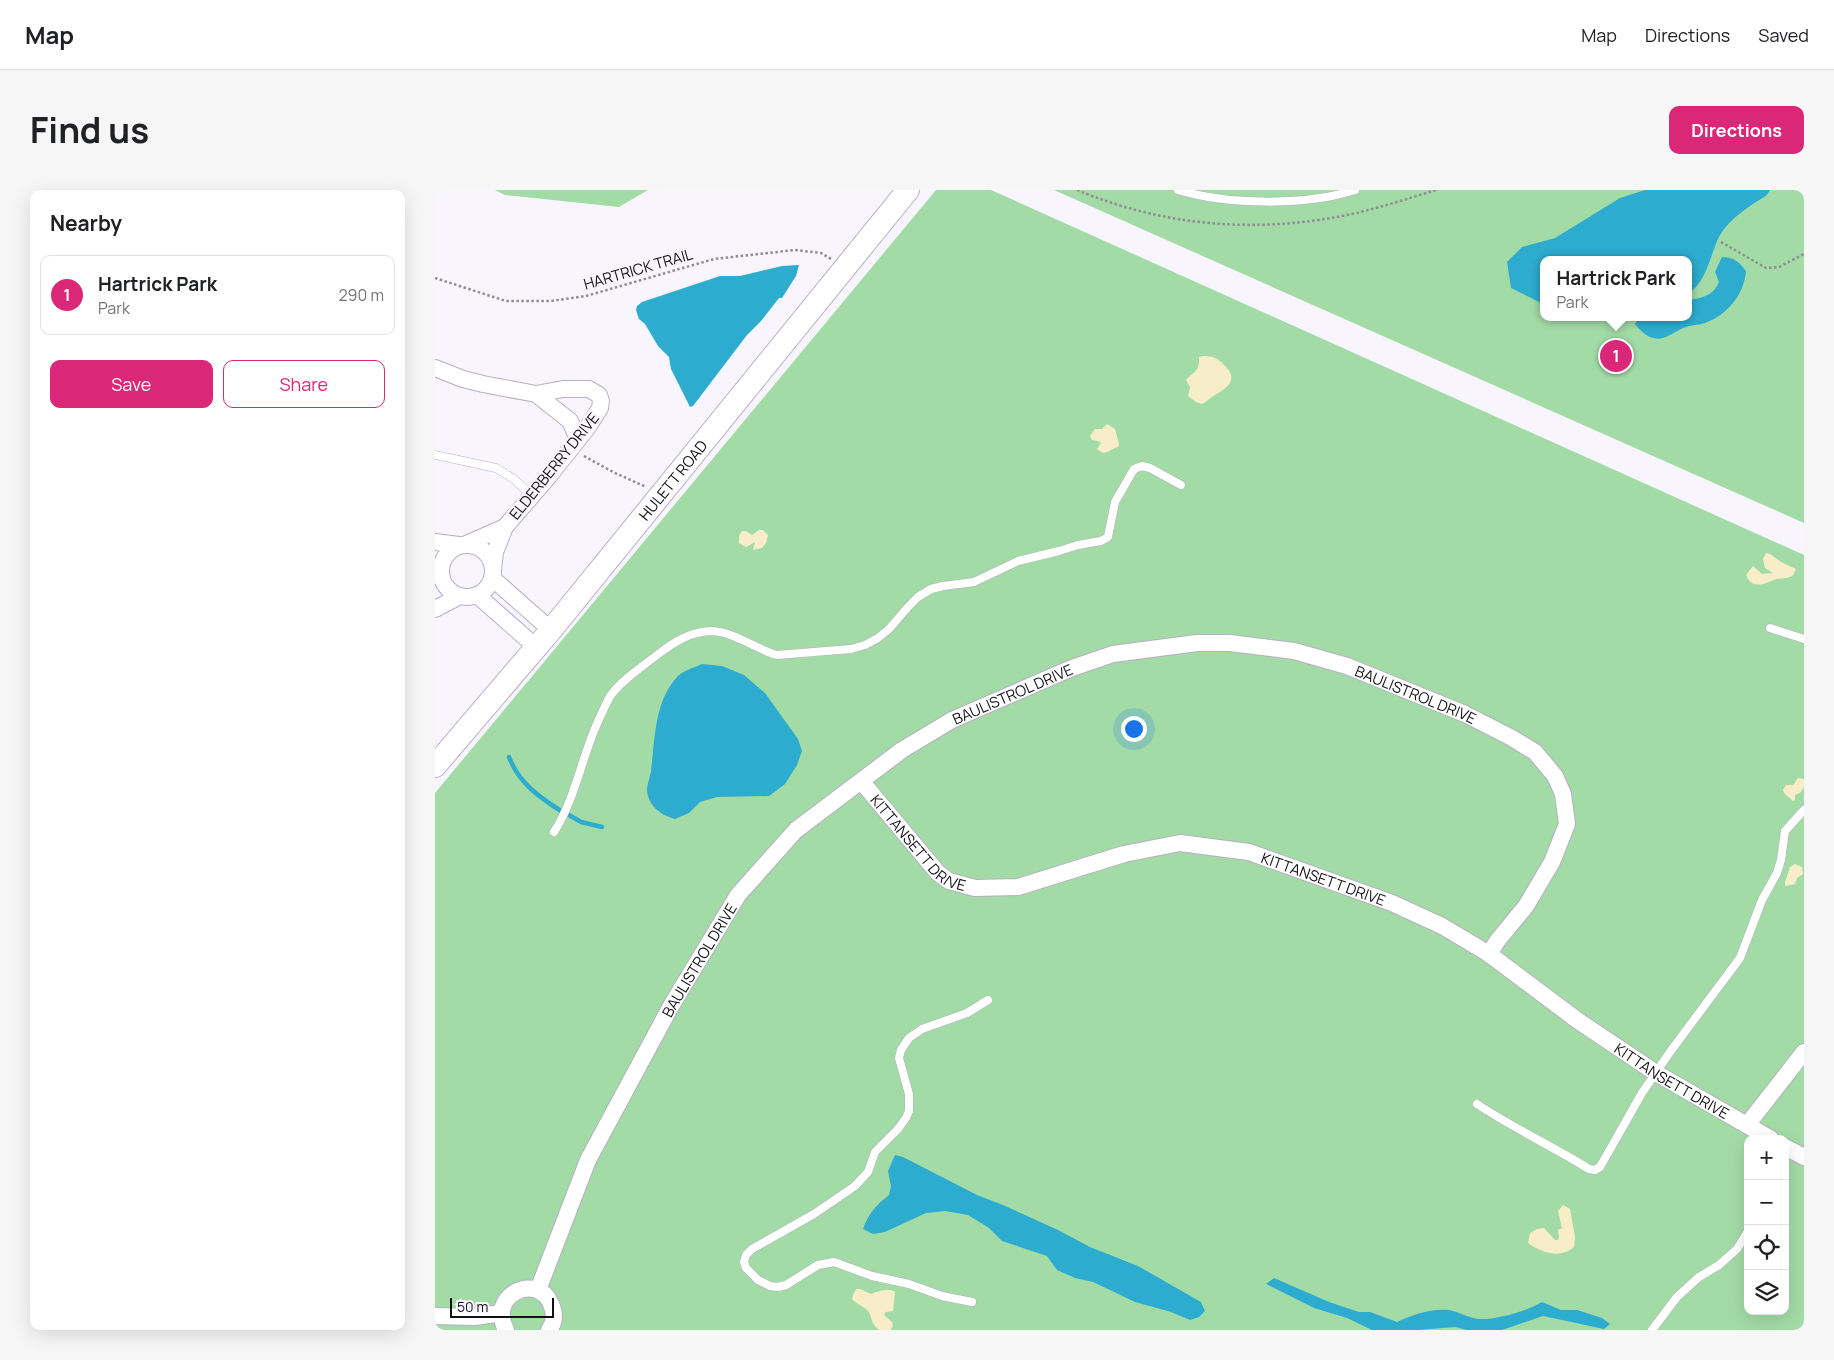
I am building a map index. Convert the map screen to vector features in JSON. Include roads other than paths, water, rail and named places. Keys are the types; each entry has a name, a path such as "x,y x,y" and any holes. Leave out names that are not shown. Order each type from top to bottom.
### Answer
{"street":[{"name":"HULETT ROAD","path":"435,766 551,630 908,190"},
{"name":"ELDERBERRY DRIVE","path":"435,368 463,379 536,394 581,388 594,391 599,395 601,401 600,408 575,443 505,526 495,552 493,574"},
{"path":"536,394 570,420 575,443"},
{"name":"ELDERBERRY DRIVE","path":"461,545 505,526"},
{"path":"435,542 477,546 483,550 492,562 493,574 483,591 469,597 451,592 445,586 439,568"},
{"path":"435,600 439,568 446,554 461,545"},
{"path":"493,574 551,630"},
{"path":"477,595 536,648"},
{"path":"435,609 460,596"},
{"name":"BAULISTROL DRIVE","path":"537,1290 588,1160 671,1006 738,895 797,830 902,750 952,720 1072,668 1113,654 1197,643 1230,644 1295,651 1347,666 1465,714 1535,752 1555,776 1563,794 1567,824 1544,877 1526,906 1489,954"},
{"name":"KITTANSETT DRIVE","path":"862,782 938,873 949,881 961,885 989,889 1018,887 1123,854 1180,843 1249,852 1392,903 1441,926 1489,954 1577,1020 1656,1073 1764,1135"},
{"path":"1747,1125 1804,1052"},
{"path":"506,1330 502,1322 501,1313 507,1298 514,1292 532,1288 550,1300 554,1309 552,1325 549,1330"},
{"path":"435,1316 475,1317 501,1313"}],"lane":[{"path":"1178,190 1194,195 1275,203 1340,195 1355,190"},
{"path":"435,455 496,468 514,479 532,496"},
{"path":"555,832 564,817 594,730 611,696 637,670 684,637 699,632 720,632 765,652 777,655 851,649 865,645 889,629 907,607 931,589 974,582 1018,561 1101,541 1108,537 1115,502 1134,469 1142,466 1150,468 1181,485"},
{"path":"1770,628 1804,639"},
{"path":"1477,1104 1511,1126 1533,1136 1589,1169 1595,1170 1600,1167 1656,1073 1740,958 1762,900 1777,873 1785,831 1804,810"},
{"path":"972,1302 943,1296 909,1284 872,1276 834,1262 818,1265 786,1285 770,1286 751,1274 744,1262 745,1255 753,1249 814,1214 855,1186 868,1172 875,1152 898,1129 909,1111 909,1094 899,1058 901,1050 909,1038 922,1029 967,1013 988,1000"},
{"path":"1652,1330 1677,1297 1699,1277 1719,1265 1737,1249 1744,1238"}],"water":[{"path":"1645,190 1770,190 1767,195 1741,212 1724,229 1704,275 1692,290 1692,256 1540,256 1540,302 1511,288 1507,262 1522,247 1555,238 1620,198"},
{"path":"1722,257 1736,261 1746,271 1745,280 1738,296 1720,315 1703,324 1684,328 1658,339 1650,337 1635,324 1637,321 1692,321 1692,299 1707,296 1717,287 1719,282 1715,272"},
{"path":"799,265 796,276 782,298 779,298 747,335 693,406 690,407 671,369 669,357 658,346 645,324 639,319 636,310 637,306 642,302 720,276 740,276 782,266"},
{"path":"702,664 722,666 744,675 765,693 798,739 802,751 797,765 785,784 769,796 717,797 700,802 689,813 675,819 657,810 648,797 647,786 651,771 657,721 664,697 670,686 680,674"},
{"path":"895,1155 903,1157 977,1195 1058,1230 1090,1247 1138,1266 1201,1302 1205,1311 1199,1317 1190,1320 1171,1312 1135,1302 1093,1282 1075,1278 1057,1270 1047,1256 1002,1241 989,1228 968,1215 945,1211 926,1213 885,1232 873,1234 863,1229 873,1210 889,1195 891,1186 888,1171"},
{"path":"1274,1278 1329,1302 1359,1312 1370,1312 1397,1322 1435,1310 1449,1310 1479,1319 1494,1318 1520,1312 1542,1302 1561,1310 1577,1310 1602,1318 1610,1324 1604,1329 1543,1316 1502,1330 1467,1330 1455,1327 1418,1330 1372,1330 1347,1318 1314,1308 1266,1284"}],"waterway":[{"path":"509,757 524,782 538,795 561,811"},
{"path":"569,815 581,822 602,827"}],"place":[{"name":"Hartrick Park","path":"1616,356"}]}
